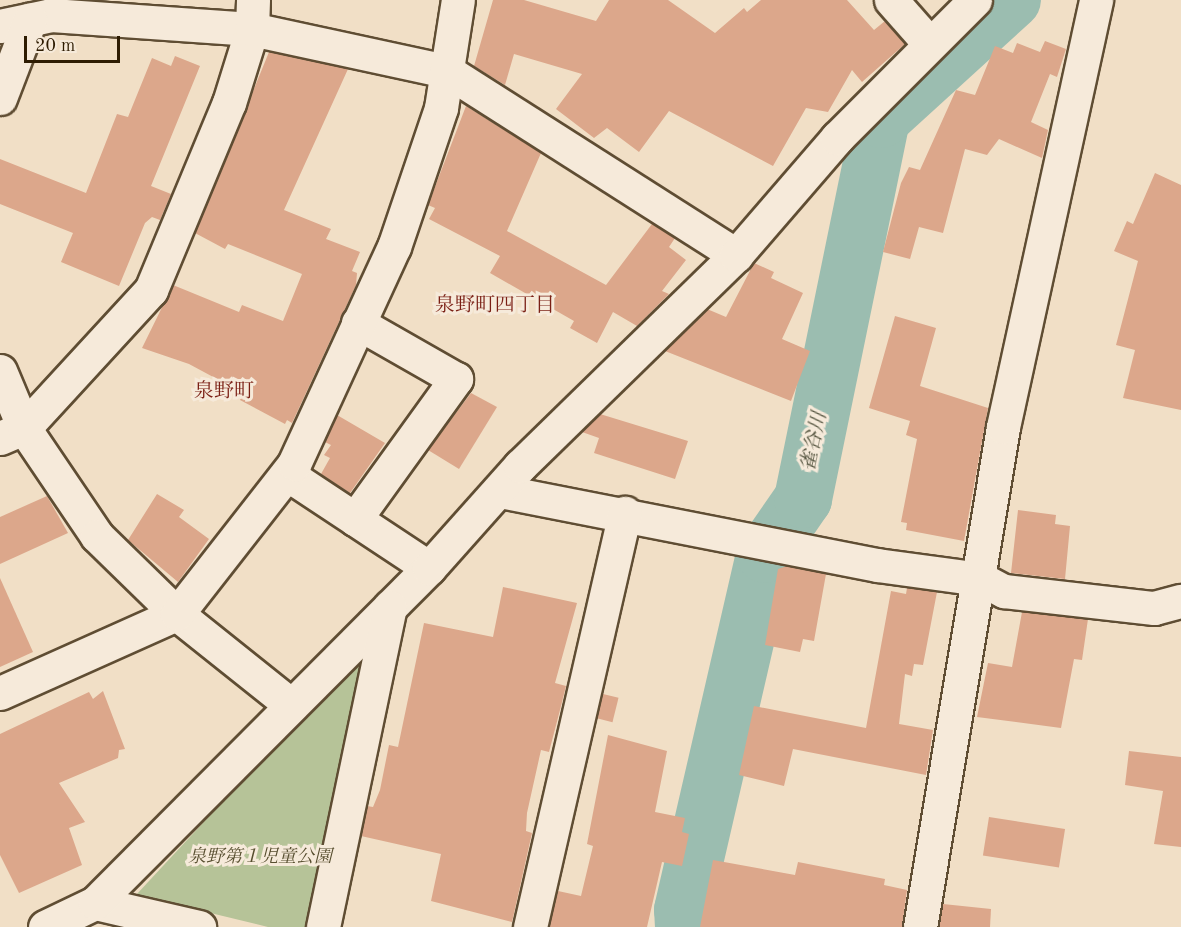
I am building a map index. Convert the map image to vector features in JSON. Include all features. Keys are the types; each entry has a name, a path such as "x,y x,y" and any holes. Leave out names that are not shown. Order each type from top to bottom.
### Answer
{"street":[{"path":"0,693 177,614 287,474 394,246 441,108 458,0"},
{"path":"891,0 928,42"},
{"path":"88,913 291,705 429,568 500,491 736,255 928,42 975,0"},
{"path":"920,927 981,579 1003,427 1096,0"},
{"path":"12,433 151,290 229,103 253,14"},
{"path":"0,98 33,15 253,14 447,71 736,255"},
{"path":"355,519 456,379 358,323"},
{"path":"0,371 12,433 97,536 177,614 291,705"},
{"path":"287,474 429,568"},
{"path":"500,491 625,513 877,565 981,579 1004,591 1087,603 1154,608 1181,601"},
{"path":"530,927 625,513"},
{"path":"323,927 390,607"},
{"path":"45,927 88,913 199,927"}],"green space":[{"name":"泉野第１児童公園","path":"357,657 370,662 313,922 307,927 268,927 136,895"}],"building":[{"path":"493,0 524,0 596,21 609,0 668,0 715,33 744,8 747,12 761,0 847,0 874,30 885,21 905,44 862,82 852,70 828,112 806,108 773,166 669,111 639,152 607,128 594,138 556,109 582,74 514,54 505,85 474,66"},
{"path":"1045,41 1066,49 1057,77 1050,74 1031,122 1048,130 1042,158 999,139 987,155 965,149 943,233 919,227 910,259 883,252 901,183 909,167 920,170 956,90 975,95 995,46 1013,53 1017,43 1040,52"},
{"path":"269,52 348,69 284,210 331,229 326,239 360,252 352,271 357,273 356,285 292,423 287,420 285,424 240,400 243,393 189,364 142,348 173,285 239,312 242,305 283,321 302,274 228,244 225,249 195,233"},
{"path":"175,56 200,66 151,186 171,194 160,220 152,217 145,223 119,286 61,262 73,233 0,204 0,159 86,193 117,114 128,117 152,58 171,66"},
{"path":"466,106 541,153 507,231 606,285 652,224 675,238 669,247 686,260 662,291 669,294 637,326 613,312 597,343 570,328 574,321 490,273 500,256 429,219 435,208 428,205"},
{"path":"1155,173 1181,185 1181,410 1123,398 1135,350 1116,345 1138,261 1114,251 1127,221 1133,224"},
{"path":"754,263 774,272 771,278 803,293 782,339 810,351 791,401 665,351 707,309 726,317"},
{"path":"895,316 936,328 920,386 988,408 964,541 906,530 907,523 901,522 917,439 906,435 910,421 869,408"},
{"path":"471,393 497,407 459,469 428,450"},
{"path":"600,414 688,441 675,479 594,453 599,438 582,432"},
{"path":"337,415 385,443 350,493 321,474 330,458 324,455 331,445 325,442"},
{"path":"157,494 184,510 179,517 209,539 178,582 128,540"},
{"path":"47,496 68,533 0,564 0,517"},
{"path":"1018,510 1056,515 1055,524 1070,526 1065,579 1011,573"},
{"path":"787,566 826,574 814,641 803,639 800,652 765,645 778,569"},
{"path":"0,578 33,652 0,667"},
{"path":"503,587 577,603 555,683 566,686 549,752 541,750 527,813 526,831 532,833 512,922 431,901 441,854 361,836 367,806 373,807 380,790 389,745 398,747 424,623 493,637"},
{"path":"907,588 937,592 923,665 914,664 912,676 905,674 899,724 933,730 926,775 793,749 784,786 739,775 754,706 866,728 891,591 906,594"},
{"path":"1022,612 1088,619 1082,660 1074,659 1061,728 977,717 988,663 1012,667"},
{"path":"103,691 125,749 119,750 118,758 59,783 85,822 69,828 82,865 19,893 0,855 0,734 89,692 93,699"},
{"path":"603,694 619,698 612,722 597,718"},
{"path":"608,735 667,751 655,812 685,818 682,832 689,834 682,866 662,862 647,927 549,927 558,891 581,896 593,846 587,844"},
{"path":"1129,751 1181,757 1181,847 1154,844 1163,791 1125,785"},
{"path":"989,817 1065,829 1059,868 983,856"},
{"path":"713,860 795,875 798,862 885,879 884,885 907,890 902,927 700,927"},
{"path":"943,904 991,909 990,927 939,927"}],"waterway":[{"name":"雀谷川","path":"684,927 683,910 765,554 803,499 881,119 1012,0"}],"district":[{"name":"泉野町四丁目","path":"495,306"},
{"name":"泉野町","path":"224,392"}]}
